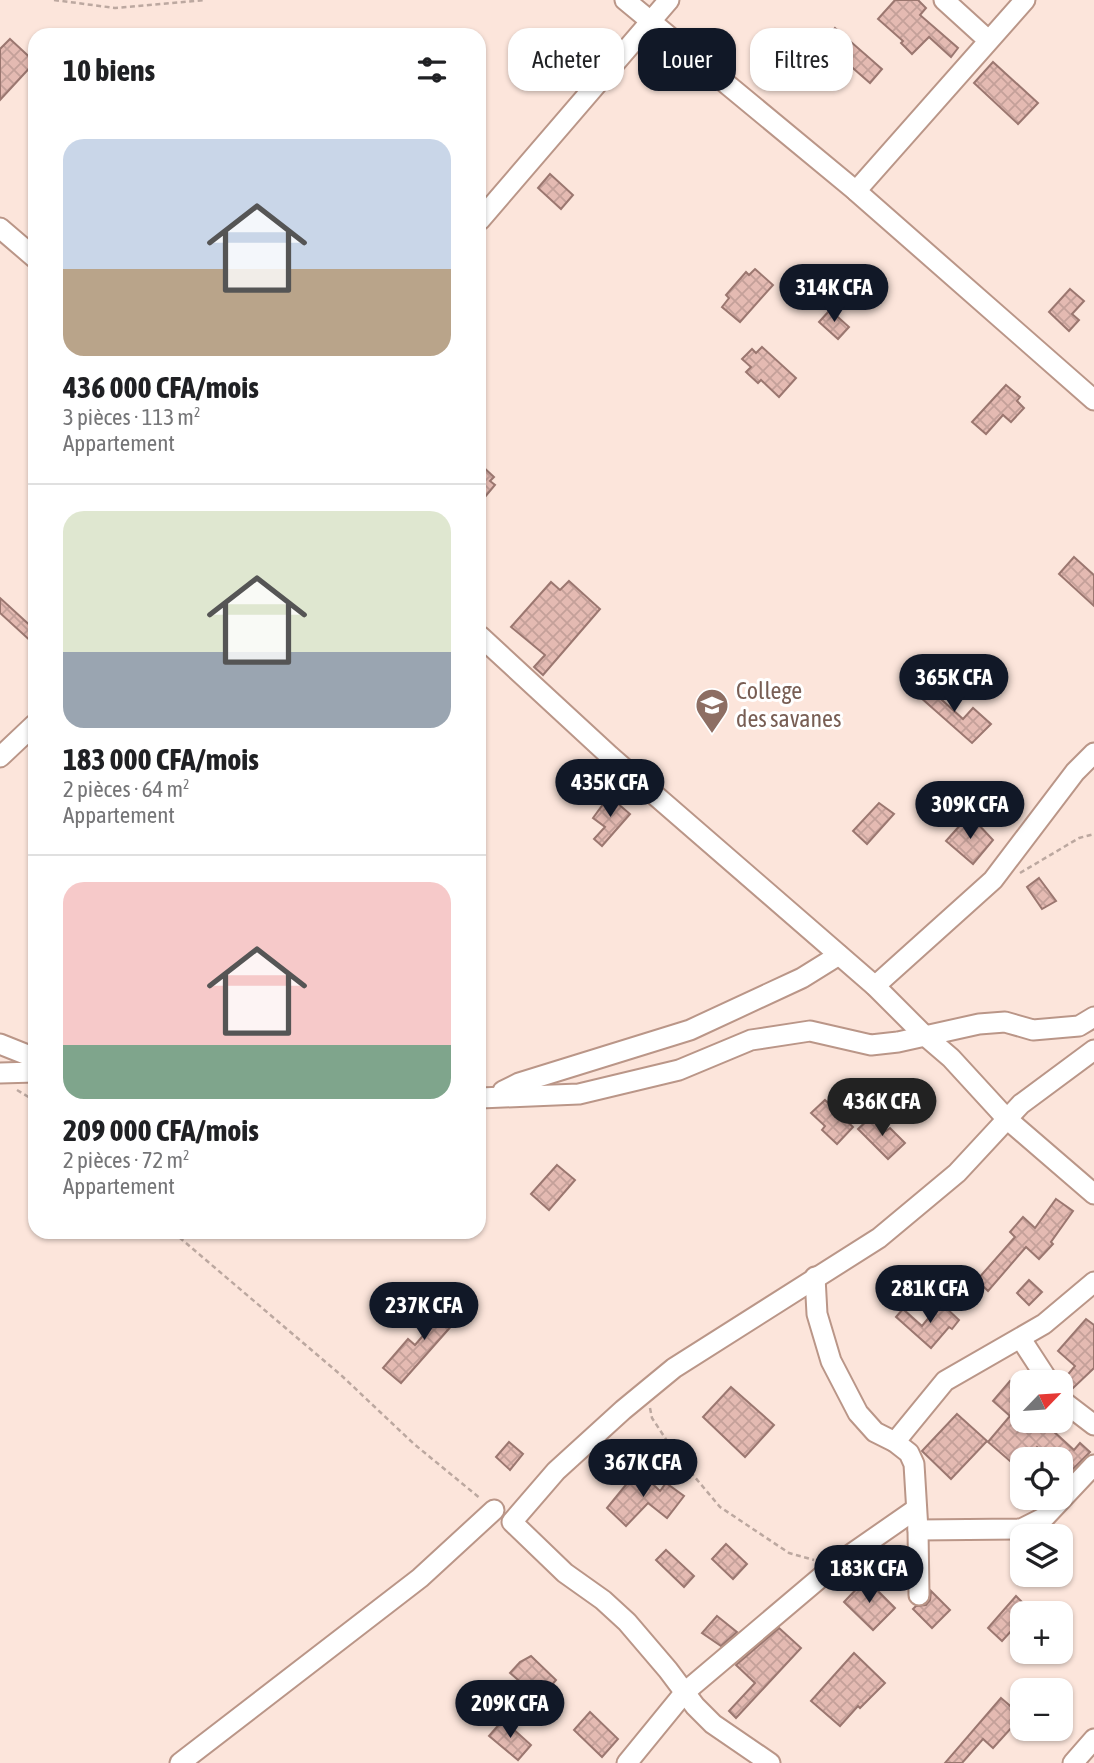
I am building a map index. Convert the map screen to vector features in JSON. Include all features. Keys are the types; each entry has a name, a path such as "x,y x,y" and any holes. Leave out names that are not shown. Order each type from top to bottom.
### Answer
{"street":[{"path":"625,0 856,191 1094,400"},
{"path":"486,213 669,0"},
{"path":"944,0 988,40"},
{"path":"856,191 1025,0"},
{"path":"0,229 28,252"},
{"path":"486,642 610,756 875,986 951,1058 1007,1119 1094,1195"},
{"path":"0,757 28,731"},
{"path":"875,986 993,880 1075,772 1094,753"},
{"path":"486,1096 519,1083 690,1030 802,978 839,955"},
{"path":"486,1096 579,1094 679,1070 751,1040 810,1031 871,1045 898,1042 923,1034 979,1024 1005,1022 1033,1030 1079,1026 1094,1017"},
{"path":"0,1044 28,1055"},
{"path":"770,1763 713,1724 695,1706 627,1622 603,1600 565,1573 512,1522 556,1471 674,1368 879,1238 957,1173 1021,1104 1094,1050"},
{"path":"0,1073 28,1072"},
{"path":"815,1277 817,1314 831,1360 858,1413 875,1432 909,1453 914,1464 919,1595"},
{"path":"895,1442 946,1381 974,1362 1021,1339 1044,1324 1094,1282"},
{"path":"1021,1339 1041,1370"},
{"path":"1073,1409 1094,1425"},
{"path":"918,1530 1021,1529 1045,1517 1094,1465"},
{"path":"627,1763 685,1692 834,1566 916,1509"},
{"path":"180,1763 420,1578 494,1510"},
{"path":"1073,1763 1094,1739"}],"path":[{"path":"54,0 115,8 206,0"},
{"path":"993,880 1017,876 1079,838 1094,834"},
{"path":"181,1239 342,1376 414,1444 494,1510"},
{"path":"648,1390 652,1418 677,1456 720,1507 789,1553 834,1566"}],"building":[{"path":"895,0 918,0 926,8 920,15 958,48 951,57 929,37 912,54 901,43 903,41 878,19"},
{"path":"10,39 28,56 28,70 0,100 0,49"},
{"path":"853,44 882,69 870,83 853,68"},
{"path":"993,62 1038,103 1018,124 974,83"},
{"path":"550,174 573,195 561,209 538,188"},
{"path":"755,269 773,285 740,322 722,307 729,298 726,295 746,272 749,275"},
{"path":"1070,289 1084,301 1072,314 1079,320 1069,331 1049,312"},
{"path":"830,310 849,327 838,339 819,322"},
{"path":"762,347 796,378 779,397 761,380 758,383 746,372 751,367 742,359 752,349 756,353"},
{"path":"1006,385 1020,397 1017,401 1024,408 1011,422 1003,415 986,434 972,422"},
{"path":"486,470 494,477 490,481 495,485 486,496"},
{"path":"1074,557 1094,575 1094,606 1059,574"},
{"path":"569,581 600,609 543,675 534,667 545,655 511,627 551,582 560,590"},
{"path":"0,598 28,624 28,639 0,613"},
{"path":"921,681 963,719 973,708 991,724 972,743 912,690"},
{"path":"609,796 630,814 602,846 594,839 605,827 593,818"},
{"path":"879,803 894,814 867,844 853,831"},
{"path":"963,822 970,828 976,822 993,840 973,864 946,841"},
{"path":"1039,878 1056,901 1042,909 1027,887"},
{"path":"825,1100 853,1127 837,1144 822,1130 825,1126 811,1113"},
{"path":"872,1116 886,1131 890,1128 905,1143 888,1159 858,1129"},
{"path":"557,1165 575,1180 549,1210 531,1194"},
{"path":"1056,1199 1073,1211 1051,1242 1053,1244 1039,1259 1026,1247 988,1291 977,1280 1015,1237 1010,1232 1023,1217 1035,1228"},
{"path":"1029,1280 1042,1292 1029,1305 1017,1293"},
{"path":"457,1296 469,1306 401,1383 383,1368 408,1339 415,1345"},
{"path":"941,1303 959,1320 952,1329 949,1327 931,1348 896,1317 903,1309 922,1326"},
{"path":"1086,1319 1094,1325 1094,1368 1073,1388 1072,1370 1075,1366 1058,1351"},
{"path":"1010,1381 1010,1416 993,1401"},
{"path":"731,1387 774,1425 745,1457 703,1417"},
{"path":"957,1414 987,1441 951,1479 922,1451"},
{"path":"1010,1416 1010,1433 1055,1433 1071,1447 1010,1447 1010,1461 988,1442"},
{"path":"509,1442 523,1454 510,1470 496,1457"},
{"path":"1080,1443 1090,1452 1073,1469 1073,1449"},
{"path":"638,1470 660,1491 666,1483 684,1496 667,1518 648,1503 626,1526 607,1508"},
{"path":"726,1544 747,1564 733,1579 712,1559"},
{"path":"666,1550 694,1576 684,1587 656,1560"},
{"path":"866,1579 895,1608 873,1630 844,1602"},
{"path":"931,1591 950,1610 932,1628 913,1609 926,1605"},
{"path":"1010,1603 1010,1632 1002,1641 988,1628"},
{"path":"717,1616 737,1632 721,1646 702,1633"},
{"path":"779,1628 801,1648 736,1718 729,1711 755,1683 736,1665"},
{"path":"854,1653 885,1683 840,1726 811,1701"},
{"path":"531,1656 556,1680 540,1699 510,1673 520,1662"},
{"path":"1001,1698 1010,1706 1010,1729 993,1748 983,1739 962,1763 945,1763"},
{"path":"590,1712 618,1739 602,1757 574,1730"},
{"path":"503,1720 531,1745 518,1760 489,1736"}],"place":[{"name":"College des savanes","path":"712,735"}]}
